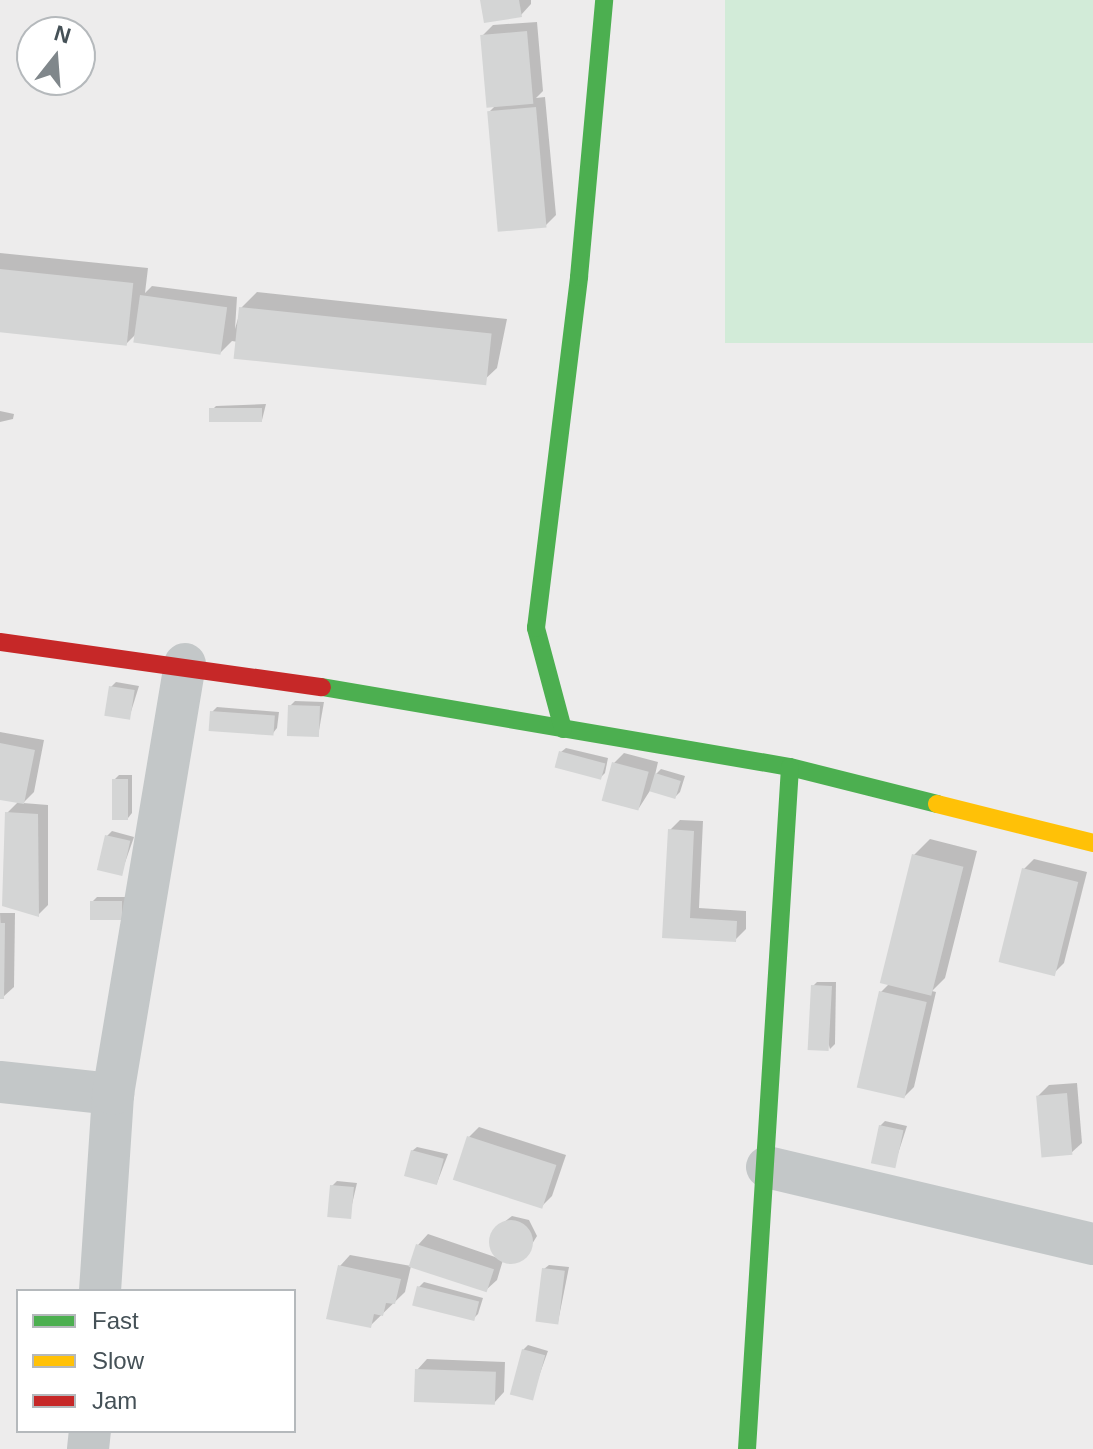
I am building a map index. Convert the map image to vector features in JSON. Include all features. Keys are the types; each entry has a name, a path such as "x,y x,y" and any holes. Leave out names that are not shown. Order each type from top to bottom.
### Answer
{"street":[{"path":"563,729 536,628 579,277 604,0"},
{"path":"0,642 185,664 790,767 1093,843"},
{"path":"100,1289 113,1094 185,664"},
{"path":"747,1449 790,767"},
{"path":"0,1082 113,1094"},
{"path":"767,1167 1093,1244"}],"green space":[{"path":"725,0 1093,0 1093,343 725,343"}],"building":[{"path":"480,0 519,0 522,17 484,23"},
{"path":"527,31 533,104 487,108 480,35"},
{"path":"536,107 547,228 498,232 487,111"},
{"path":"0,269 133,283 127,346 0,332"},
{"path":"140,295 227,307 220,355 133,343"},
{"path":"239,307 492,334 486,385 234,359"},
{"path":"209,408 262,408 262,422 209,422"},
{"path":"109,686 135,690 130,720 104,716"},
{"path":"288,705 320,706 319,737 287,736"},
{"path":"210,711 275,716 273,735 209,731"},
{"path":"0,743 35,750 24,804 0,800"},
{"path":"559,751 605,763 601,780 555,767"},
{"path":"612,762 649,772 638,810 602,801"},
{"path":"655,773 681,781 675,799 649,791"},
{"path":"112,779 128,779 128,820 112,820"},
{"path":"5,812 38,814 39,917 2,906"},
{"path":"668,829 694,831 690,918 737,921 736,942 662,938"},
{"path":"105,835 130,841 122,876 97,870"},
{"path":"912,854 963,867 931,996 880,983"},
{"path":"1022,868 1078,882 1055,976 999,962"},
{"path":"90,901 122,901 122,920 90,920"},
{"path":"0,923 5,923 4,999 0,999"},
{"path":"811,985 832,986 829,1051 808,1050"},
{"path":"879,991 927,1002 904,1098 857,1087"},
{"path":"1067,1093 1072,1155 1042,1157 1036,1096"},
{"path":"879,1125 903,1130 895,1168 871,1163"},
{"path":"467,1136 556,1165 542,1209 453,1180"},
{"path":"411,1150 444,1159 437,1185 404,1176"},
{"path":"330,1185 354,1187 351,1219 327,1217"},
{"path":"511,1220 526,1227 533,1242 526,1257 511,1264 496,1257 489,1242 496,1227"},
{"path":"416,1244 494,1269 487,1292 409,1267"},
{"path":"338,1265 401,1279 395,1304 386,1303 383,1316 374,1314 371,1328 326,1319"},
{"path":"542,1268 565,1271 558,1324 535,1322"},
{"path":"417,1286 479,1301 474,1321 412,1305"},
{"path":"522,1349 545,1355 533,1401 510,1394"},
{"path":"415,1369 496,1372 495,1405 414,1402"}],"traffic: fast":[{"path":"563,729 536,628 579,277 604,0"},
{"path":"322,687 790,767 937,804"},
{"path":"747,1449 790,767"}],"traffic: slow":[{"path":"937,804 1093,843"}],"traffic: jam":[{"path":"0,642 322,687"}]}
